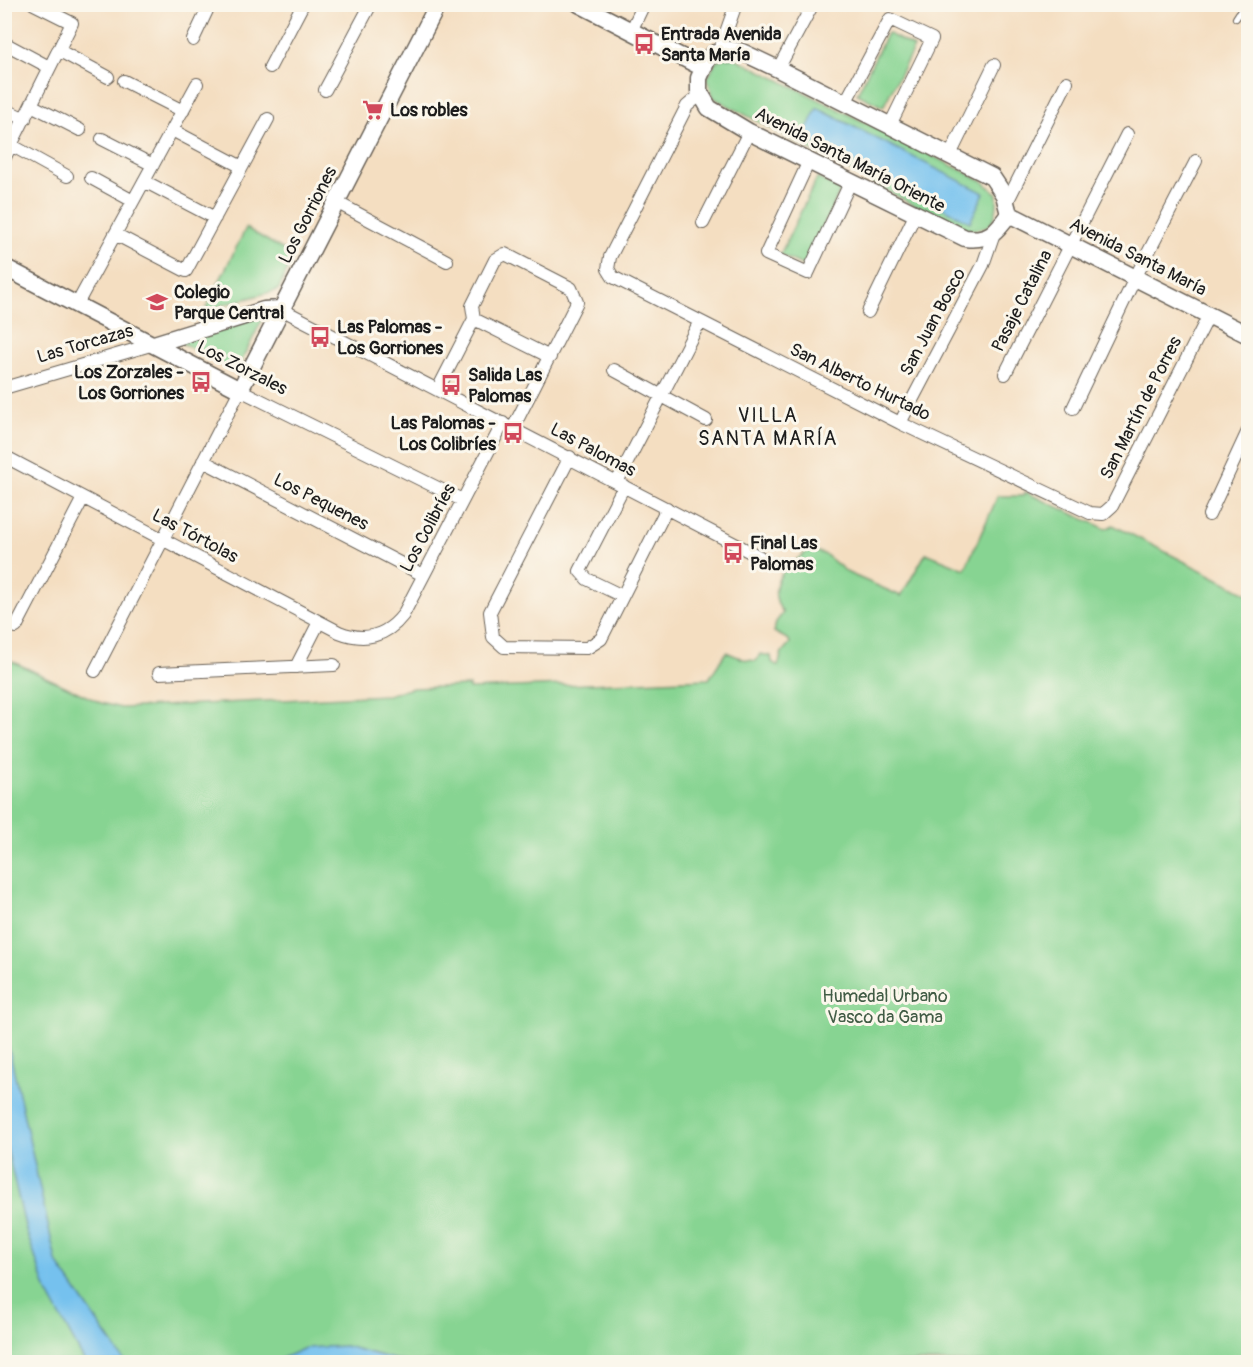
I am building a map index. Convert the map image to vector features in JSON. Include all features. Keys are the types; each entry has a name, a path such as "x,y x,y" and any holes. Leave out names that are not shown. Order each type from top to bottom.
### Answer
{"street":[{"path":"4,159 72,23 34,4"},
{"path":"193,40 210,4"},
{"path":"270,67 303,4"},
{"path":"326,90 371,4"},
{"path":"579,4 703,68"},
{"path":"631,32 644,4"},
{"path":"719,52 736,4"},
{"path":"778,69 813,4"},
{"name":"Los Gorriones","path":"95,671 436,5"},
{"path":"845,103 891,19 932,39 889,127"},
{"path":"4,43 49,67"},
{"path":"58,50 108,77"},
{"path":"701,94 699,78 708,58 719,52 730,50 742,52 992,177 1008,208"},
{"path":"950,155 994,65"},
{"path":"124,81 183,111"},
{"path":"993,236 1067,82"},
{"path":"77,304 197,84"},
{"name":"Avenida Santa María Oriente","path":"701,94 709,108 749,132 915,215 965,238 980,240 993,236"},
{"name":"San Alberto Hurtado","path":"701,94 687,106 610,257 608,269 613,277 699,323 900,423 1090,513 1103,514"},
{"path":"31,105 80,130"},
{"path":"4,109 25,119"},
{"path":"115,234 186,272 268,119"},
{"path":"172,130 242,167"},
{"path":"703,223 749,132"},
{"name":"Pasaje Catalina","path":"1005,374 1127,134"},
{"path":"102,140 153,165"},
{"path":"11,145 67,176"},
{"path":"809,161 766,254 808,273 850,183"},
{"path":"1073,408 1135,278 1196,161"},
{"path":"91,178 133,201"},
{"path":"144,181 215,218"},
{"path":"336,202 447,261"},
{"name":"Avenida Santa María","path":"1008,208 1071,245 1248,335"},
{"path":"868,312 915,215"},
{"name":"San Juan Bosco","path":"900,423 983,265 993,236"},
{"name":"Los Colibríes","path":"372,637 386,632 398,621 462,500 550,357 577,302 571,288 505,254 495,260 472,306 474,320"},
{"name":"Los Zorzales","path":"4,267 240,390 462,500"},
{"name":"Las Torcazas","path":"4,388 264,310 281,309"},
{"name":"Las Palomas","path":"281,309 760,557"},
{"name":"San Martín de Porres","path":"1103,514 1112,506 1209,315"},
{"path":"438,389 474,320 550,357"},
{"path":"622,596 587,579 580,571 699,323"},
{"path":"614,370 706,420"},
{"path":"1209,515 1248,431"},
{"name":"Las Tórtolas","path":"4,456 319,622 347,635 372,637"},
{"path":"570,458 490,612 493,637 504,647 587,648 601,639 667,508"},
{"name":"Los Pequenes","path":"203,461 423,575"},
{"path":"16,627 83,498"},
{"path":"296,667 319,622"},
{"path":"159,673 334,665"}],"lane":[{"path":"1236,18 1245,4"}],"green space":[{"path":"887,33 914,47 883,107 857,94"},
{"path":"735,58 983,181 997,194 996,214 993,221 983,228 956,228 714,98 707,79 716,61"},
{"path":"817,178 841,189 804,266 780,255"},
{"path":"246,228 294,256 278,290 205,310"},
{"path":"265,314 236,372 176,340"},
{"name":"Humedal Urbano Vasco da Gama","path":"1025,492 1106,529 1113,525 1248,594 1248,1362 5,1362 5,658 101,703 121,708 387,695 413,688 469,686 469,689 709,679 726,652 743,659 756,661 760,654 771,656 772,662 778,666 782,652 790,643 789,640 774,632 776,622 783,613 777,603 776,584 793,562 811,549 826,555 848,573 901,596 926,553 965,569 998,496 1023,496"}],"water":[{"path":"817,108 984,193 970,222 803,137"},
{"path":"4,1026 56,1261 125,1362 85,1362 47,1292 26,1230 5,1141"},
{"path":"345,1346 404,1362 274,1362 305,1348"}],"place":[{"name":"Entrada Avenida Santa María","path":"644,44"},
{"name":"Los robles","path":"373,110"},
{"name":"Colegio Parque Central","path":"157,302"},
{"name":"Las Palomas - Los Gorriones","path":"320,337"},
{"name":"Los Zorzales - Los Gorriones","path":"201,382"},
{"name":"Salida Las Palomas","path":"451,385"},
{"name":"Las Palomas - Los Colibríes","path":"513,433"},
{"name":"Final Las Palomas","path":"733,553"}],"district":[{"name":"VILLA SANTA MARÍA","path":"768,426"}]}
